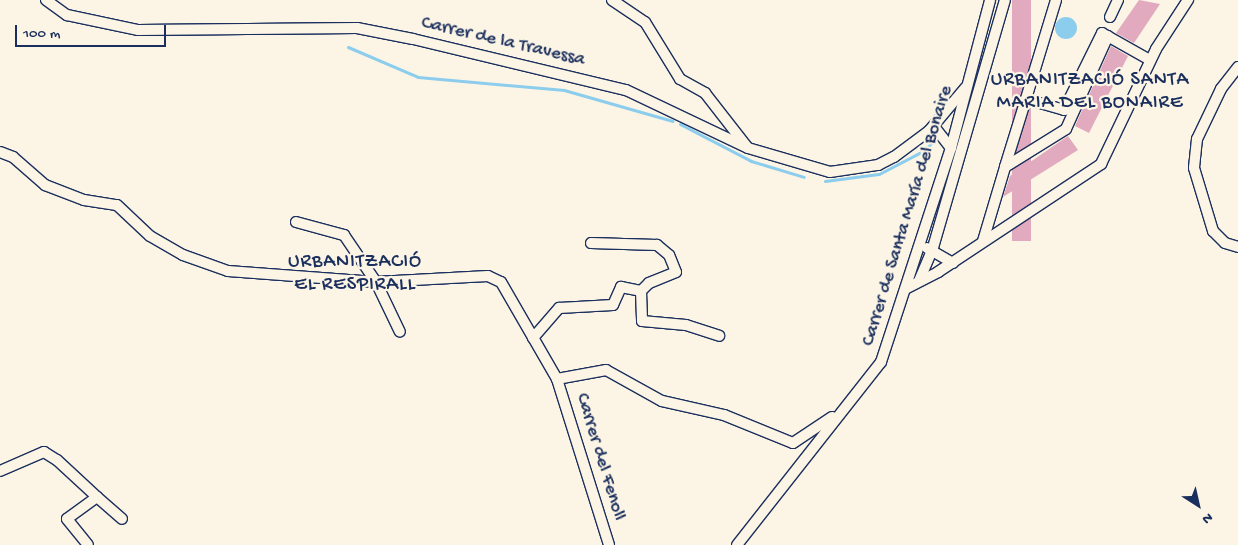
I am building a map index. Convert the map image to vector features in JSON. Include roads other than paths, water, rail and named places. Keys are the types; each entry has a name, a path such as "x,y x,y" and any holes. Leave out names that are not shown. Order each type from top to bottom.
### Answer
{"street":[{"name":"Carrer de la Travessa","path":"46,0 67,15 138,30 370,29 626,90 748,148 807,169 846,172 886,161 932,130 958,120"},
{"path":"612,0 645,22 680,79 705,93 748,148"},
{"name":"Carrer de Santa María del Bonaire","path":"737,545 881,362 952,148 966,87 990,0"},
{"path":"919,281 932,251 1005,0"},
{"path":"983,240 1056,0"},
{"path":"1110,17 1118,0"},
{"path":"907,288 953,263 983,240 1101,164 1150,60 1188,0"},
{"path":"1026,99 1064,110 1102,32 1150,60"},
{"path":"1006,167 1066,130 1108,36"},
{"path":"1238,67 1221,89 1197,139 1194,168 1213,231 1224,243 1238,247"},
{"name":"Carrer de la Travessa","path":"932,130 966,87"},
{"path":"942,115 958,120"},
{"path":"932,130 952,148"},
{"name":"Carrer del Fenoll","path":"0,152 13,156 45,185 84,200 117,205 150,236 183,255 228,271 376,282 488,276 501,282 557,378 609,545"},
{"path":"296,222 344,236 376,282 400,332"},
{"path":"591,243 657,245 669,255 676,272 648,283 641,291 642,321 686,325 719,336"},
{"path":"921,245 953,263"},
{"path":"533,338 559,308 613,305 621,287 641,291"},
{"path":"557,378 606,370 662,401 724,415 793,443 844,408"},
{"path":"0,472 44,452 122,519"},
{"path":"88,545 67,519 97,497"}],"water":[{"path":"1066,17 1074,20 1077,28 1074,36 1066,39 1058,36 1055,28 1058,20"}],"waterway":[{"path":"348,47 418,77 564,90 673,121"},
{"path":"680,124 751,161 804,177"},
{"path":"825,181 879,174 923,151 939,136"}],"district":[{"name":"URBANITZACIÓ SANTA MARIA DEL BONAIRE","path":"1090,92"},
{"name":"URBANITZACIÓ EL RESPIRALL","path":"355,274"}]}
